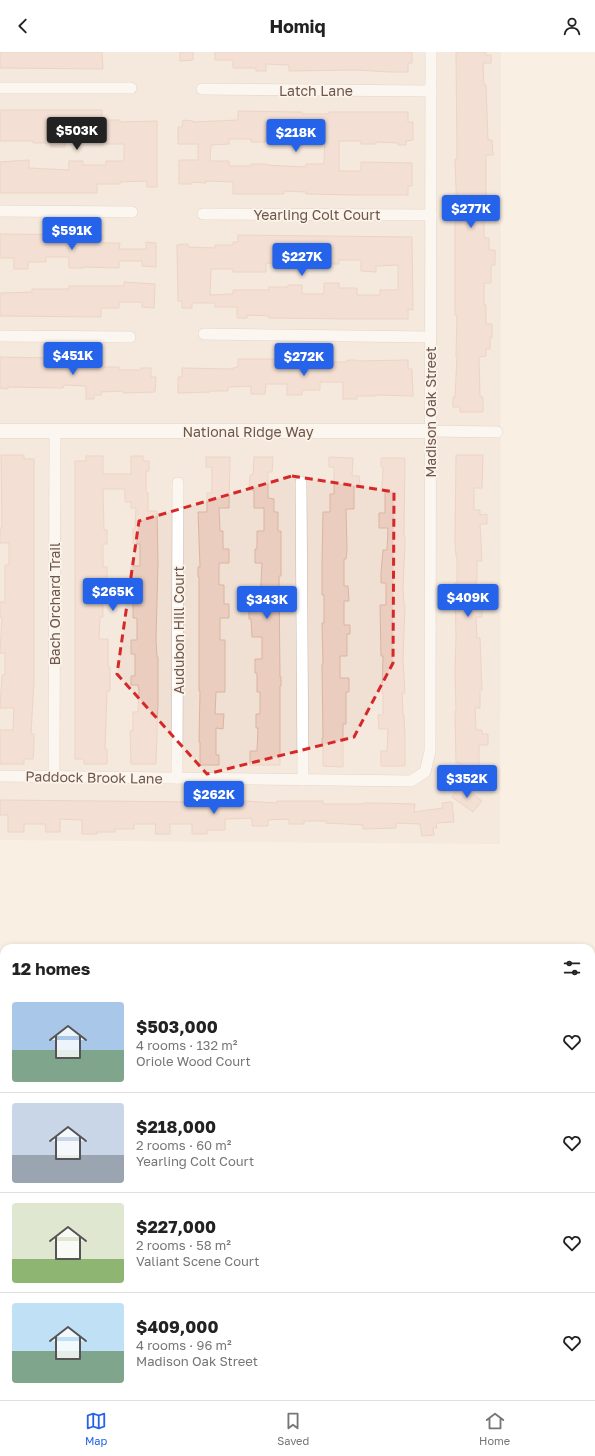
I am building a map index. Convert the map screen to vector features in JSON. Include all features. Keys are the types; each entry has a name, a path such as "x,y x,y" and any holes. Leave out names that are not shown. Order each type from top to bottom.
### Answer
{"street":[{"name":"Madison Oak Street","path":"425,772 430,751 431,52"},
{"path":"0,88 131,88"},
{"name":"Latch Lane","path":"202,89 430,91"},
{"path":"0,211 132,212"},
{"name":"Yearling Colt Court","path":"203,214 430,215"},
{"path":"204,334 430,338"},
{"path":"0,336 130,337"},
{"name":"National Ridge Way","path":"0,430 497,432"},
{"name":"Bach Orchard Trail","path":"54,776 55,431"},
{"path":"301,482 303,780"},
{"name":"Audubon Hill Court","path":"178,483 178,778"},
{"name":"Paddock Brook Lane","path":"0,776 411,781 425,772"}],"highlighted area":[{"path":"292,476 394,492 393,663 354,737 207,774 117,674 139,521"}],"shaded area":[{"path":"0,52 501,52 500,844 0,840"}],"building":[{"path":"0,52 102,52 103,69 0,68"},
{"path":"180,52 193,52 193,60 180,61"},
{"path":"215,52 412,52 412,63 408,63 408,72 356,70 289,71 289,65 266,64 266,71 256,71 256,68 233,68 233,60 215,60"},
{"path":"456,52 486,52 486,55 491,55 491,63 483,63 484,85 486,85 488,140 492,140 493,155 486,155 486,196 492,196 492,210 484,210 484,238 489,238 489,250 495,250 495,265 491,265 491,283 484,283 486,324 492,324 492,338 490,338 490,349 486,349 486,356 479,357 480,397 483,397 483,412 460,412 460,407 453,407 457,357 457,315 455,315 455,214 457,214 455,159 457,159"},
{"path":"0,110 102,110 102,120 120,120 120,122 157,121 157,187 147,187 147,181 120,182 120,184 97,184 97,193 0,193 0,162 29,160 29,168 69,170 69,161 83,161 83,165 106,165 106,161 124,161 124,144 106,144 106,141 88,141 88,139 65,139 65,147 51,147 51,143 33,143 33,141 0,141"},
{"path":"238,111 302,112 302,114 329,114 329,112 408,112 408,122 413,122 413,140 406,141 406,145 376,142 376,144 361,144 361,141 339,141 339,171 361,171 361,162 412,163 412,186 408,186 408,195 306,194 306,192 284,191 284,194 233,194 233,182 206,181 206,183 192,182 192,184 179,184 179,160 198,160 198,144 178,144 178,127 182,127 183,120 193,122 238,120","holes":["266,134 288,134 288,145 303,145 303,135 325,135 324,164 306,164 306,167 266,164 229,166 229,161 210,161 211,145 229,144 229,139 251,139 251,142 265,142"]},
{"path":"0,234 102,235 102,243 120,243 119,249 146,249 146,242 156,243 156,267 142,266 142,261 119,261 119,268 69,268 69,257 46,257 46,262 28,262 28,269 14,269 14,258 0,258"},
{"path":"238,235 412,237 413,310 408,309 408,319 352,319 269,318 269,316 247,315 247,318 237,318 237,307 215,307 215,303 192,303 192,308 182,308 182,301 178,301 177,245 188,244 188,247 215,248 215,245 233,245 233,242 238,242","holes":["302,258 325,259 325,264 339,264 339,260 361,260 361,271 376,272 376,266 398,265 398,290 380,290 380,295 357,295 357,288 339,288 339,283 324,283 324,294 302,294 302,285 288,285 288,287 269,287 269,290 233,290 233,294 210,295 211,269 233,269 233,272 266,272 266,263 302,266"]},
{"path":"124,282 155,284 154,308 142,307 142,302 119,302 119,308 101,308 101,317 0,316 0,293 32,292 32,289 69,289 69,286 124,286"},
{"path":"0,357 101,359 101,367 119,367 119,370 141,370 141,368 151,368 151,377 156,377 155,392 101,392 101,395 94,395 94,399 86,399 86,386 64,385 63,388 0,388"},
{"path":"238,359 321,359 321,362 347,362 347,360 408,360 408,369 412,369 413,396 375,395 357,396 357,399 343,399 343,382 320,382 320,390 302,390 302,395 287,395 287,384 266,384 265,394 251,394 251,386 228,387 228,391 178,393 178,377 182,377 182,368 233,369 238,367"},
{"path":"1,455 24,455 24,459 34,459 34,681 31,734 34,734 34,745 33,759 24,759 24,764 0,764 0,730 13,730 14,708 0,708 2,675 5,675 5,653 0,653 2,617 0,617 0,602 5,602 5,565 9,565 9,543 0,543 0,528 2,528"},
{"path":"456,455 483,455 482,488 474,488 474,510 480,510 480,515 487,514 487,524 480,524 482,561 477,561 476,580 476,602 482,602 482,617 476,617 477,638 480,638 482,690 480,690 480,708 475,708 476,730 482,730 482,734 488,734 488,745 479,745 479,767 483,767 483,781 460,782 460,763 456,763"},
{"path":"86,456 103,456 103,474 131,474 131,456 143,456 143,461 149,461 149,471 146,471 148,511 157,511 158,562 156,640 158,657 158,700 156,764 131,764 130,731 133,731 133,712 138,712 139,691 138,685 131,685 131,676 135,676 135,654 131,654 131,640 137,640 137,618 133,618 133,581 131,581 131,566 140,566 140,544 133,544 133,529 135,529 136,508 131,508 131,502 125,502 125,489 103,489 104,530 107,530 107,544 103,544 103,567 107,567 107,581 102,581 103,617 100,617 99,639 108,639 108,667 110,667 110,691 107,691 105,749 107,749 107,764 84,764 84,759 75,759 75,461 86,461"},
{"path":"206,457 230,457 229,508 219,508 220,531 223,531 223,549 229,549 229,563 219,563 219,585 224,585 224,604 229,604 229,618 220,618 220,640 225,640 225,692 216,692 215,714 224,714 223,729 216,728 216,755 219,755 219,765 200,765 199,742 200,691 198,567 200,567 198,512 207,512 207,493 212,493 212,467 206,467"},
{"path":"254,457 273,457 272,472 268,472 268,498 274,499 274,512 278,512 278,531 281,531 281,576 279,576 281,677 280,765 250,765 250,751 257,751 258,728 256,728 256,714 260,714 260,692 257,692 255,659 262,659 262,637 252,637 251,619 249,619 249,604 260,604 262,563 255,563 255,549 257,549 257,531 264,531 264,508 254,508 254,490 249,490 250,475 253,475"},
{"path":"329,457 353,458 352,476 359,476 360,485 354,486 354,509 346,509 347,550 346,559 344,559 344,586 348,586 349,601 344,601 344,625 350,625 350,634 347,634 347,656 340,656 340,678 349,678 349,692 346,692 346,724 343,724 343,767 323,766 322,747 322,623 324,623 324,595 322,595 323,512 330,512 330,494 334,494 334,467 329,467"},
{"path":"381,458 405,458 405,546 403,586 405,605 403,659 405,693 402,693 405,766 381,766 381,751 387,751 388,729 379,729 378,715 383,715 383,656 381,656 380,605 386,605 386,583 381,583 381,573 383,550 387,550 388,528 379,528 379,513 385,513 385,490 382,490 383,467 381,467"},
{"path":"461,785 482,801 473,812 452,797"},
{"path":"0,800 244,801 277,803 277,801 323,801 323,804 415,804 414,812 443,808 442,803 452,802 454,822 436,823 437,828 433,828 434,835 422,836 420,824 396,823 396,828 363,829 363,825 326,823 326,821 304,821 304,824 289,824 289,819 268,820 268,826 252,826 252,818 225,819 225,830 207,830 207,834 192,834 192,824 170,824 170,834 155,834 156,824 134,824 134,829 115,829 115,832 82,834 82,820 60,819 60,832 46,832 45,824 24,824 24,832 8,832 8,815 0,815"}]}
